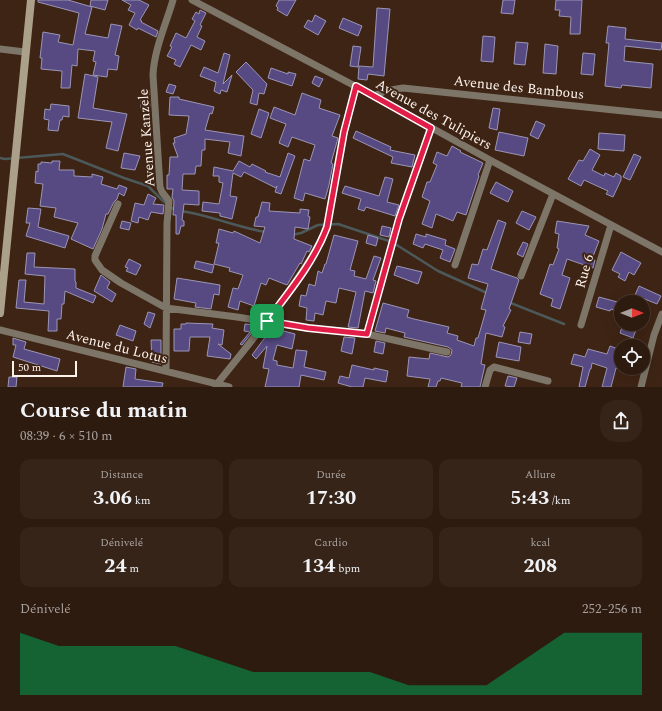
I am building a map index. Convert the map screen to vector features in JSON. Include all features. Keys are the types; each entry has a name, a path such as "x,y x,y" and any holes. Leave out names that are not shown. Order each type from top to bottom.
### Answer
{"street":[{"path":"0,313 31,0"},
{"name":"Avenue Kanzele","path":"166,371 167,222 169,203 160,187 153,75 159,45 173,0"},
{"name":"Avenue des Tulipiers","path":"192,0 356,86 662,252"},
{"path":"0,49 25,52"},
{"path":"217,385 267,321 308,264 324,236 327,227 344,132 356,86"},
{"name":"Avenue des Bambous","path":"374,96 389,90 403,88 662,115"},
{"path":"367,334 393,238 431,128"},
{"path":"455,265 490,160"},
{"path":"521,276 553,194"},
{"path":"118,204 95,260 102,270 121,283 166,308 267,321 308,328 367,334 447,352"},
{"name":"Rue 6","path":"582,325 611,225"},
{"path":"641,387 654,335 662,314"},
{"name":"Avenue du Lotus","path":"0,330 229,387"},
{"path":"485,387 490,370 494,367 499,367 548,381"}],"building":[{"path":"38,0 68,0 92,7 85,34 108,38 111,24 122,26 115,55 119,56 117,70 108,69 107,77 93,75 96,62 93,61 95,51 78,49 77,66 72,65 70,88 61,88 62,71 41,69 42,58 40,58 43,32 60,35 58,42 73,45 79,13 38,2"},
{"path":"91,0 108,0 105,10 90,6"},
{"path":"122,0 139,0 149,5 140,20 158,31 156,37 138,28 137,30 129,25 135,13 128,10 131,5"},
{"path":"279,0 296,0 287,16 277,10 278,8 276,6"},
{"path":"503,0 515,0 513,14 501,13"},
{"path":"556,0 582,0 580,34 570,34 571,17 559,16 560,10 555,10"},
{"path":"377,8 390,9 384,76 368,74 367,80 358,79 359,66 373,67"},
{"path":"200,10 206,13 200,25 202,26 197,37 205,41 201,50 191,45 180,67 174,64 176,60 167,56 172,47 170,46 176,33 186,38 195,21 192,19 196,12 199,14"},
{"path":"315,15 326,21 318,35 304,27 308,20 312,22"},
{"path":"343,18 362,26 358,36 339,28"},
{"path":"608,26 626,28 625,39 662,43 661,50 625,46 624,61 653,64 651,88 622,85 621,88 605,86 609,43 606,43"},
{"path":"483,36 495,37 493,62 481,61"},
{"path":"516,42 528,43 525,65 514,64"},
{"path":"545,44 558,46 556,74 543,73"},
{"path":"353,46 361,47 358,67 350,66"},
{"path":"224,53 230,55 223,84 232,75 227,92 221,90 220,94 214,91 216,82 200,76 204,67 218,73"},
{"path":"583,53 595,54 593,75 581,74"},
{"path":"246,62 267,84 264,94 259,93 257,105 250,103 253,90 236,72"},
{"path":"271,68 288,74 288,72 296,74 292,86 268,78"},
{"path":"85,74 98,77 93,108 127,114 118,151 106,148 112,122 78,118"},
{"path":"315,76 323,79 319,87 312,83"},
{"path":"169,84 176,86 173,94 166,92"},
{"path":"141,90 149,90 150,108 141,108"},
{"path":"302,93 321,100 319,108 340,115 332,136 338,138 331,163 333,164 325,199 305,193 303,201 294,198 304,159 310,161 315,145 292,137 288,147 279,143 286,124 270,118 274,107 295,115"},
{"path":"170,97 179,97 179,99 214,107 212,114 210,113 205,130 244,136 241,156 228,153 230,142 205,139 205,150 202,150 201,166 196,166 195,174 183,174 182,190 199,191 199,205 184,204 182,220 184,221 184,226 181,226 179,234 176,234 176,215 173,215 173,189 167,189 167,175 169,175 170,157 178,157 173,143 175,143 174,138 186,134 189,116 169,115"},
{"path":"51,104 69,106 69,117 63,116 62,120 60,120 58,131 48,130 49,120 44,119 45,109 50,110"},
{"path":"493,108 500,109 497,130 489,128"},
{"path":"259,109 269,113 261,138 251,134"},
{"path":"536,121 545,125 538,139 530,135"},
{"path":"356,131 391,147 390,150 415,155 412,167 391,163 393,157 353,138"},
{"path":"499,132 528,138 524,156 495,150"},
{"path":"599,133 625,135 624,151 598,149"},
{"path":"452,146 461,151 460,152 483,163 466,215 457,212 453,221 436,214 432,228 422,224 430,201 422,197 427,182 430,182 437,165 433,163 437,152 447,156"},
{"path":"590,149 600,155 592,170 604,176 605,173 614,177 616,173 621,176 621,180 613,197 606,194 608,191 584,180 581,186 568,179 579,160 583,161"},
{"path":"124,153 140,156 135,170 121,168"},
{"path":"288,153 295,156 281,194 275,192 277,186 276,188 244,172 241,177 233,173 230,196 237,197 232,219 220,216 220,213 202,211 203,202 219,204 223,183 219,182 219,176 213,176 214,167 233,171 239,161 250,167 252,164 266,171 265,172 280,177"},
{"path":"634,154 641,157 630,180 623,177"},
{"path":"52,161 60,161 59,170 74,170 74,176 92,177 92,174 103,177 101,184 117,189 119,185 127,188 124,196 119,193 108,214 106,214 102,229 93,249 71,239 78,223 54,217 56,208 40,206 43,184 35,183 36,171 38,172 38,164 41,164 41,162 52,163"},
{"path":"385,177 393,179 387,202 399,205 395,216 366,207 364,211 358,209 361,199 342,193 345,186 379,196"},
{"path":"496,182 513,191 508,202 490,193"},
{"path":"148,194 156,198 153,204 164,205 163,214 151,212 148,220 139,217 138,223 131,221 135,203 144,205"},
{"path":"262,202 270,203 269,211 300,213 300,209 309,210 308,216 310,217 308,229 295,227 294,239 312,246 309,252 307,251 301,264 300,263 287,285 269,278 266,285 261,283 254,306 240,301 238,310 228,307 233,288 238,289 243,275 229,271 230,268 214,264 219,243 216,243 219,229 233,233 234,231 260,243 265,227 254,226"},
{"path":"28,208 41,209 38,227 69,236 65,248 26,236 30,223 26,223"},
{"path":"522,211 536,217 529,230 516,223"},
{"path":"498,220 506,223 491,269 519,280 509,309 511,310 503,326 505,327 502,337 486,333 481,364 485,365 480,387 461,387 462,383 441,378 436,387 428,387 430,379 407,376 409,357 429,359 430,353 448,357 451,355 452,350 448,347 404,337 405,333 386,328 385,333 375,331 383,303 409,310 407,317 449,327 447,333 458,336 457,340 474,346 476,338 478,338 486,310 481,309 488,284 468,278 472,264 478,265 483,249 487,250"},
{"path":"122,221 131,223 129,230 120,228"},
{"path":"557,221 589,226 585,235 599,241 592,259 595,260 593,268 567,259 562,275 570,278 560,309 551,306 553,299 540,294 550,264 553,265 559,249 557,248 559,234 555,233"},
{"path":"382,226 391,228 389,237 380,235"},
{"path":"416,234 426,237 426,234 446,240 445,245 455,249 450,262 440,258 443,250 425,244 423,248 413,244"},
{"path":"334,235 358,241 350,270 355,271 354,276 366,279 374,256 381,258 373,280 376,281 373,293 365,291 358,328 348,327 356,292 339,288 336,303 326,301 323,315 315,313 314,321 306,320 307,308 299,306 301,295 306,296 309,284 315,286 318,271 322,273"},
{"path":"368,235 378,238 376,246 366,243"},
{"path":"523,242 528,244 523,257 517,254"},
{"path":"621,252 641,263 634,275 629,272 625,281 618,277 620,274 612,270"},
{"path":"27,253 35,253 34,267 75,269 76,288 96,296 93,303 65,291 61,319 57,319 57,331 48,331 49,311 16,308 19,280 26,280 24,302 44,304 45,276 25,274"},
{"path":"129,259 141,265 136,275 126,271 128,268 125,267"},
{"path":"196,261 214,265 212,273 194,268"},
{"path":"397,266 422,272 418,284 394,275"},
{"path":"101,275 110,282 107,288 116,294 112,302 94,291"},
{"path":"177,278 220,285 219,295 214,294 211,309 195,307 196,303 174,299"},
{"path":"639,286 661,296 657,304 650,301 650,295 635,295"},
{"path":"599,297 614,301 614,310 611,309 610,311 596,307"},
{"path":"148,312 155,314 150,328 144,324"},
{"path":"181,324 213,324 212,328 224,330 222,345 218,344 231,354 230,359 207,356 210,337 190,337 189,351 174,351 174,329 181,329"},
{"path":"245,324 255,325 254,330 242,345 240,344 250,332 244,331"},
{"path":"120,325 136,331 133,341 116,335"},
{"path":"272,328 295,334 292,349 277,345 273,360 277,361 277,365 293,368 296,350 307,351 304,367 326,372 324,380 301,375 299,387 265,387 269,369 263,368 267,346 256,359 252,355"},
{"path":"621,331 636,331 633,338 620,333"},
{"path":"520,332 532,334 530,344 518,342"},
{"path":"344,337 355,338 352,354 341,351"},
{"path":"13,338 26,342 24,349 60,359 57,371 13,357 16,345 13,345"},
{"path":"151,340 161,340 161,364 152,362"},
{"path":"376,341 385,343 383,354 374,352"},
{"path":"499,342 521,347 519,361 496,357"},
{"path":"610,346 614,347 614,375 611,387 602,387 607,368 592,363 585,387 579,387 583,367 571,364 574,354 585,357 588,349 607,354"},
{"path":"352,365 374,370 374,368 388,371 386,382 365,378 363,387 352,387 338,383 340,376 349,378"},
{"path":"126,367 136,369 135,379 163,383 162,387 123,387"},
{"path":"508,376 517,378 514,387 505,386"},
{"path":"9,377 17,377 16,387 8,387"}],"waterway":[{"path":"0,158 5,159 63,154 148,186 176,211"},
{"path":"181,211 202,215 265,232"},
{"path":"292,235 301,233 318,225 338,224 392,242 438,271 487,293"},
{"path":"508,302 564,324"}],"route":[{"path":"356,86 431,128 399,219 367,334 308,328 267,321 290,291 324,236 327,227 344,132 356,86"}]}
